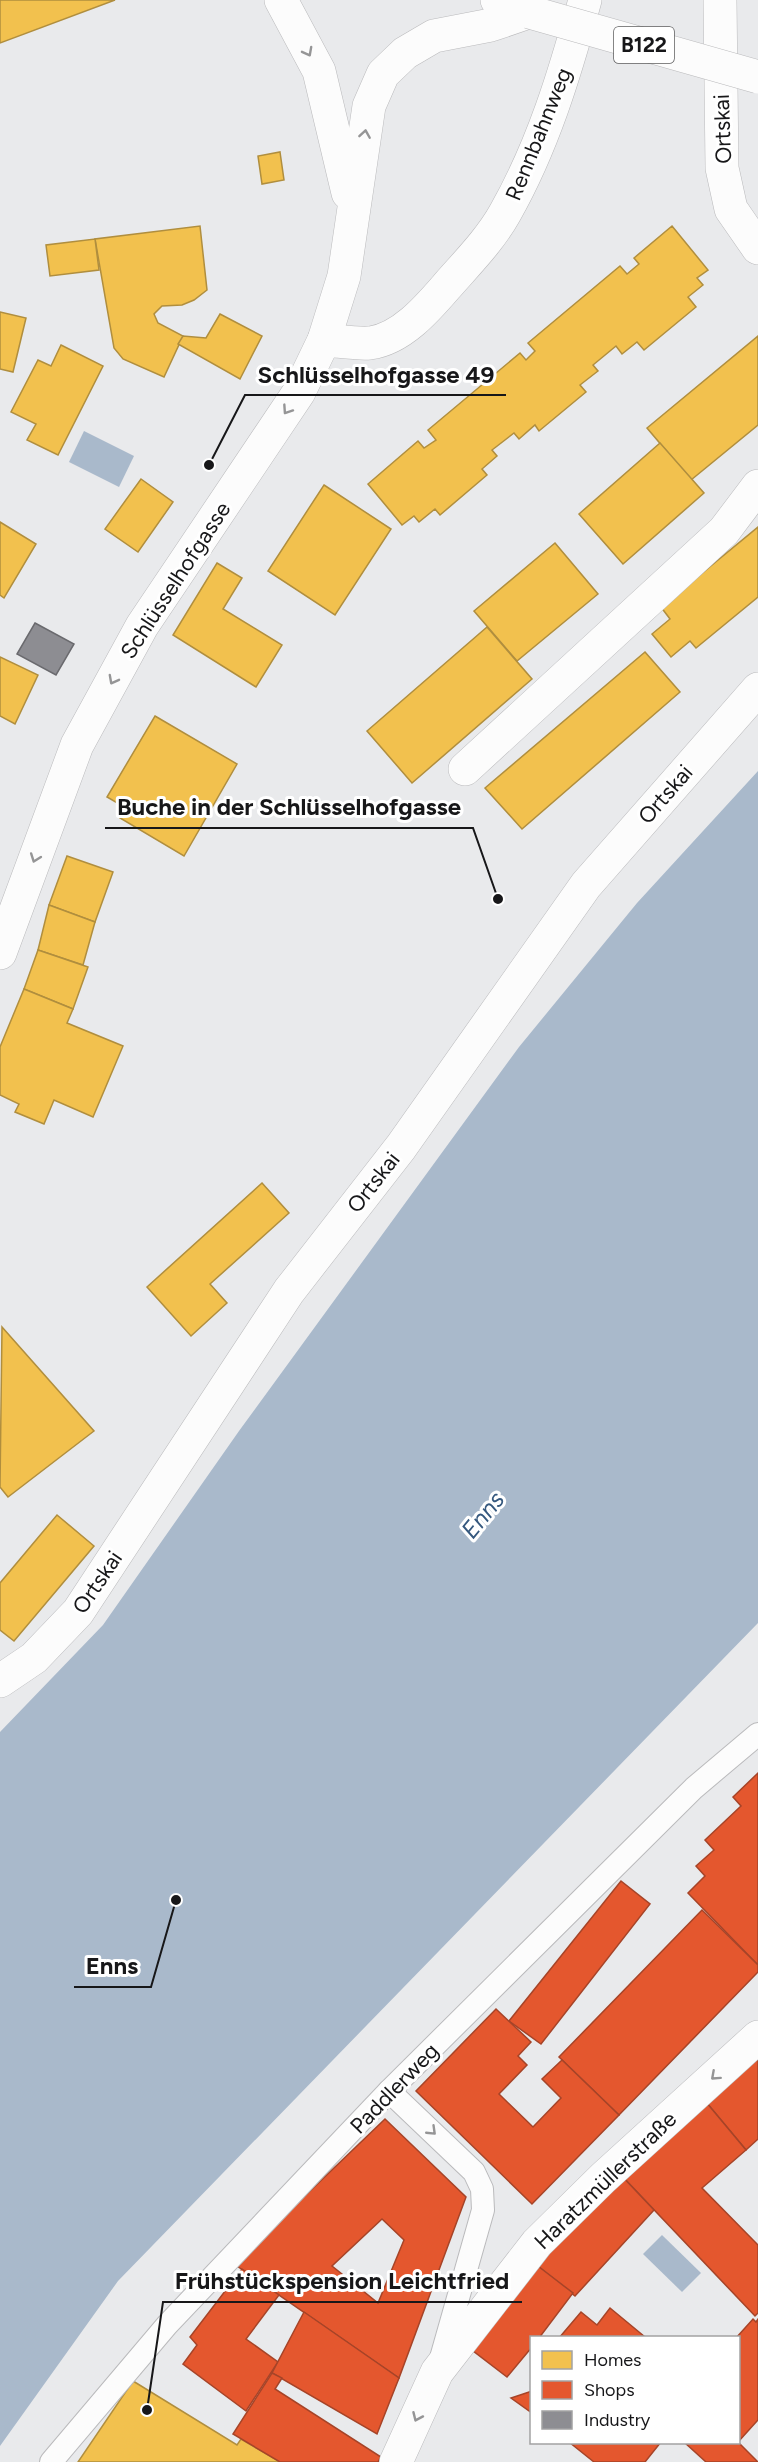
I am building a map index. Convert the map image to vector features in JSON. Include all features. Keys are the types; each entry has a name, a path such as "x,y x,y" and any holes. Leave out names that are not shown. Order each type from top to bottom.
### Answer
{"street":[{"name":"Schlüsselhofgasse","path":"281,0 319,71 352,212"},
{"name":"Rennbahnweg","path":"324,340 371,343 398,332 422,315 475,254 505,215 532,159 561,88 585,0"},
{"name":"Ortskai","path":"720,0 722,168 731,209 758,248"},
{"name":"Schlüsselhofgasse","path":"0,953 77,745 142,626 299,392 324,340 344,276 369,106 383,74 405,53 434,36 495,8"},
{"name":"B122","path":"495,8 530,12 758,77"},
{"path":"465,769 716,540 758,486"},
{"name":"Ortskai","path":"0,1681 34,1658 78,1612 289,1291 401,1147 586,885 758,689"},
{"name":"Haratzmüllerstraße","path":"396,2462 437,2372 537,2243 603,2178 758,2037"}],"lane":[{"name":"Paddlerweg","path":"51,2462 167,2325 389,2091 694,1788 758,1734"},
{"path":"389,2091 474,2172 482,2188 483,2210 437,2372"}],"water":[{"path":"84,431 134,456 119,487 69,462"},
{"path":"758,771 758,1623 118,2281 0,2446 0,1732 103,1625 239,1431 519,1047 637,903"},
{"path":"662,2235 701,2273 682,2292 643,2254"}],"building: Homes":[{"path":"0,0 115,0 0,43"},
{"path":"280,152 284,180 262,184 258,156"},
{"path":"200,226 207,290 194,300 182,305 162,306 154,314 158,323 183,336 164,377 123,359 114,348 95,239"},
{"path":"672,226 708,270 697,278 703,285 688,297 696,307 644,350 637,342 622,354 616,346 593,365 598,371 580,385 586,392 539,431 535,425 519,439 514,433 492,450 497,456 482,469 487,475 440,515 435,509 419,522 414,516 402,525 368,484 418,441 424,448 436,440 428,430 520,353 526,360 535,351 528,343 620,266 627,274 639,264 634,258"},
{"path":"95,239 99,270 50,276 46,245"},
{"path":"0,312 26,318 13,372 0,369"},
{"path":"220,314 262,336 240,379 178,344 183,336 206,338"},
{"path":"758,336 758,425 691,480 647,428"},
{"path":"61,345 103,366 58,455 27,440 36,424 11,412 38,360 51,366"},
{"path":"660,443 704,493 623,564 579,514"},
{"path":"141,479 173,502 138,552 105,529"},
{"path":"324,485 391,529 335,615 268,571"},
{"path":"0,522 36,544 4,598 0,595"},
{"path":"758,527 758,597 696,648 690,641 671,657 652,634 670,619 661,607"},
{"path":"555,543 598,594 517,661 474,611"},
{"path":"217,563 242,578 223,609 282,645 256,687 173,635"},
{"path":"487,627 532,679 412,783 367,731"},
{"path":"645,652 680,692 522,829 485,788"},
{"path":"0,657 38,675 15,724 0,716"},
{"path":"155,716 237,764 184,856 120,818 126,808 107,797"},
{"path":"67,856 113,872 95,922 49,905"},
{"path":"49,905 95,922 83,965 38,950"},
{"path":"38,950 88,967 73,1009 24,989"},
{"path":"24,989 73,1009 67,1023 123,1046 93,1117 54,1100 44,1124 15,1112 19,1104 0,1095 0,1047"},
{"path":"262,1183 289,1213 210,1284 227,1303 191,1336 147,1287"},
{"path":"2,1327 94,1431 8,1497 0,1487"},
{"path":"57,1515 94,1546 14,1641 0,1630 0,1583"},
{"path":"133,2381 237,2445 241,2439 280,2462 78,2462"}],"building: Shops":[{"path":"758,1773 758,1965 688,1893 705,1876 696,1866 714,1850 705,1840 741,1806 733,1797"},
{"path":"621,1881 650,1904 541,2044 509,2021"},
{"path":"702,1910 758,1965 758,1972 619,2115 559,2057"},
{"path":"496,2009 531,2042 518,2056 527,2065 499,2094 533,2127 561,2098 542,2079 562,2060 619,2115 532,2204 416,2091"},
{"path":"758,2059 758,2139 746,2150 706,2102"},
{"path":"706,2102 746,2150 702,2188 758,2245 758,2313 755,2316 621,2175"},
{"path":"385,2119 466,2197 399,2378 234,2264","holes":["382,2219 404,2240 378,2303 332,2266"]},
{"path":"618,2172 654,2210 575,2296 534,2263"},
{"path":"534,2263 573,2293 541,2336 530,2336 530,2349 507,2377 468,2347"},
{"path":"242,2269 279,2295 246,2339 278,2362 246,2411 183,2364 197,2345 190,2337"},
{"path":"610,2308 644,2336 561,2336 581,2312 597,2325"},
{"path":"304,2312 399,2378 377,2434 272,2373"},
{"path":"753,2319 756,2322 758,2319 758,2420 740,2440 740,2336 738,2336"},
{"path":"272,2373 282,2378 275,2389 381,2457 378,2462 280,2462 233,2434"},
{"path":"530,2392 530,2412 511,2398"},
{"path":"572,2444 659,2444 645,2462 594,2462"},
{"path":"686,2444 740,2444 758,2462 706,2462"}],"building: Industry":[{"path":"35,623 74,644 56,675 17,654"}],"place":[{"name":"Schlüsselhofgasse 49","path":"209,465"},
{"name":"Buche in der Schlüsselhofgasse","path":"498,899"},
{"name":"Enns","path":"176,1900"},
{"name":"Frühstückspension Leichtfried","path":"147,2410"}]}
